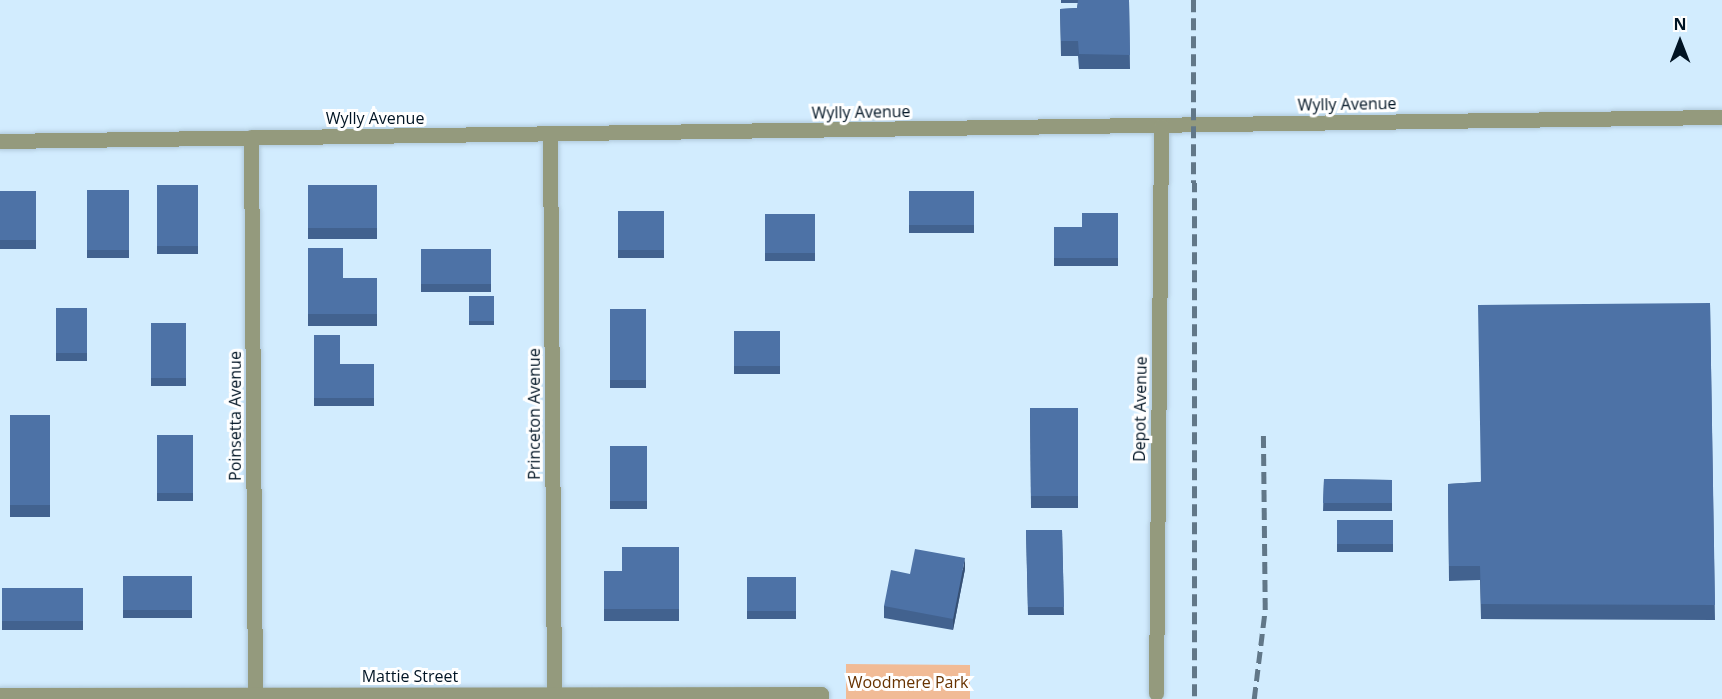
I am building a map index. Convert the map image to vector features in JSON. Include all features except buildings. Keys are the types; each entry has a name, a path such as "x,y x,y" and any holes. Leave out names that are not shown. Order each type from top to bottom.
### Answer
{"street":[{"name":"Wylly Avenue","path":"0,141 1722,117"},
{"name":"Depot Avenue","path":"1156,693 1161,126"},
{"name":"Princeton Avenue","path":"550,135 554,693"},
{"name":"Poinsetta Avenue","path":"251,137 255,695"},
{"name":"Mattie Street","path":"0,695 554,693 821,696"}],"green space":[{"name":"Woodmere Park","path":"846,664 970,665 970,699 846,699"}],"railway":[{"path":"1194,0 1195,699"},
{"path":"1254,699 1265,610 1263,430"}]}
